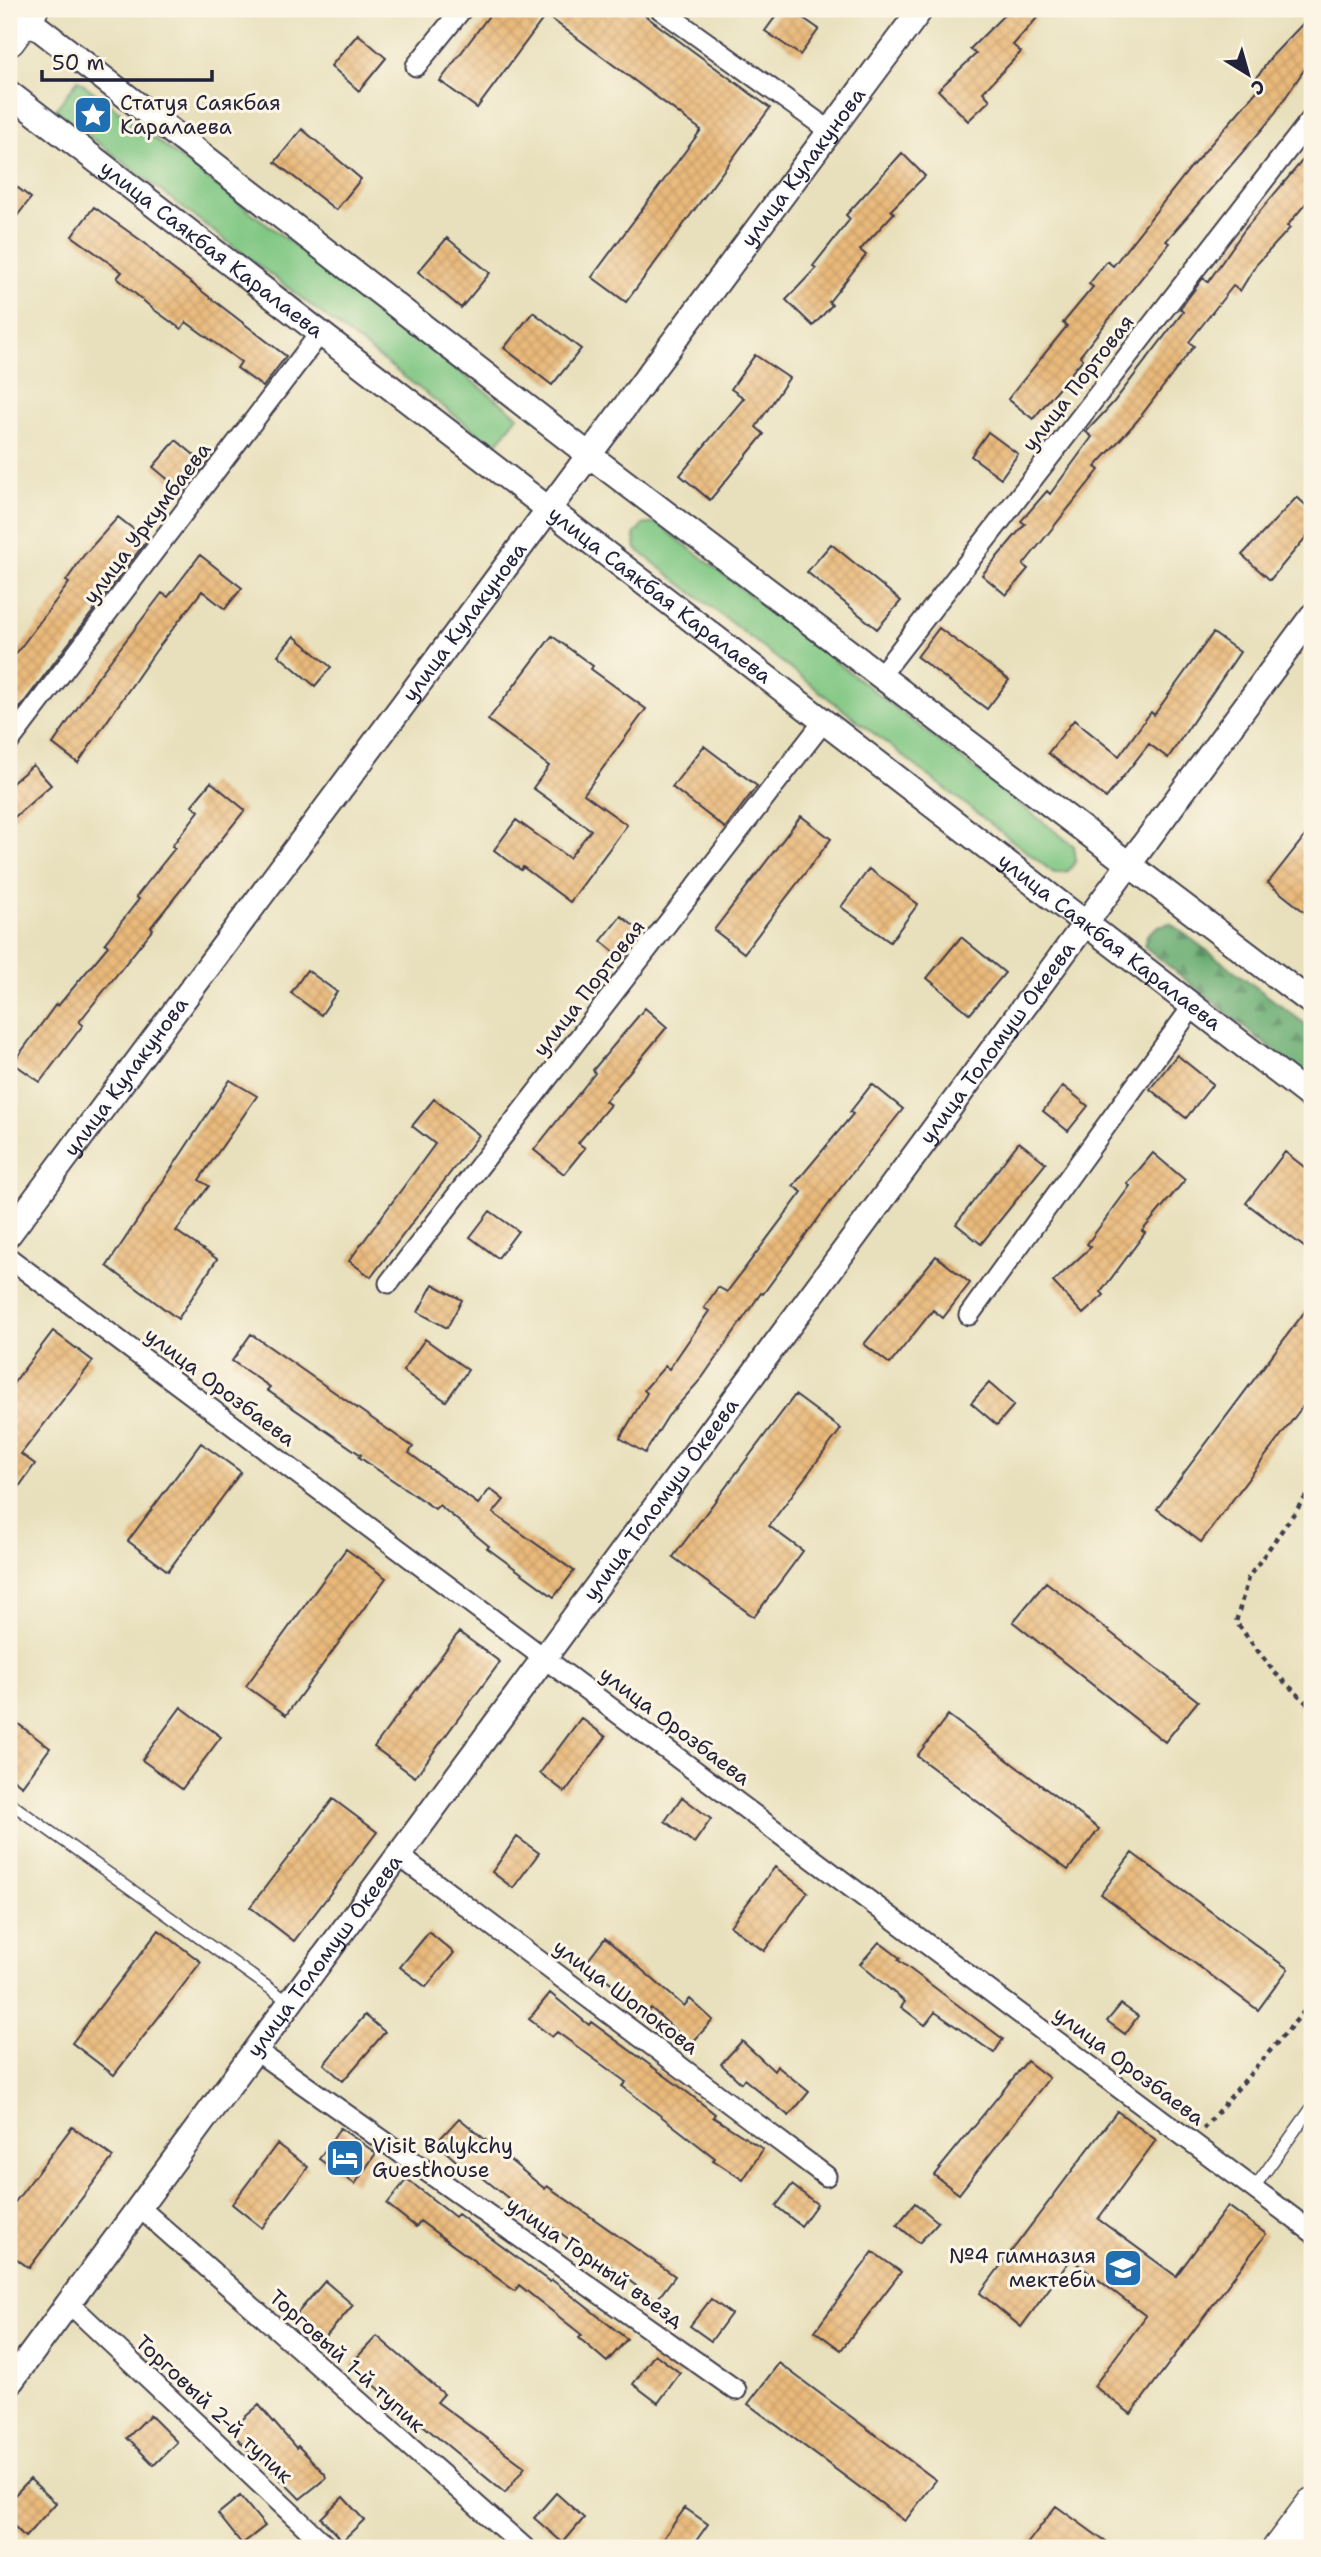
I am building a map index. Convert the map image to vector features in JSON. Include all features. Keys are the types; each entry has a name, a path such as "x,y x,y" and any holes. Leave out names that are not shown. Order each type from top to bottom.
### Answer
{"main road":[{"path":"1278,2548 1312,2503"}],"street":[{"path":"416,66 462,9"},
{"path":"660,9 830,131"},
{"name":"улица Кулакунова","path":"9,1234 921,9"},
{"path":"20,19 589,455 1312,1003"},
{"name":"улица Саякбая Каралаева","path":"9,93 1312,1098"},
{"name":"улица Портовая","path":"880,676 1312,118"},
{"name":"улица Уркумбаева","path":"9,742 321,332"},
{"name":"улица Толомуш Океева","path":"9,2384 1312,616"},
{"name":"улица Портовая","path":"389,1283 824,721"},
{"path":"969,1315 1192,1006"},
{"name":"улица Орозбаева","path":"9,1258 1312,2232"},
{"name":"улица Шопокова","path":"398,1855 826,2176"},
{"name":"улица Горный въезд","path":"255,2050 736,2390"},
{"name":"Торговый 1-й тупик","path":"139,2207 525,2548"},
{"name":"Торговый 2-й тупик","path":"69,2303 328,2548"}],"lane":[{"path":"9,1802 290,2003"},
{"path":"1254,2188 1312,2107"}],"path":[{"path":"1312,1488 1248,1578 1236,1622 1275,1672 1312,1708"},
{"path":"1192,2142 1312,2002"}],"green space":[{"path":"78,80 518,416 495,446 55,110"},
{"path":"657,523 1074,846 1076,861 1068,871 1054,873 636,549 634,535 642,525"},
{"path":"1170,923 1312,1029 1312,1082 1144,946 1147,935 1158,926"}],"building":[{"path":"494,9 636,9 770,108 626,302 592,277 701,130 546,15 477,108 440,81"},
{"path":"781,9 790,9 819,29 800,55 765,31"},
{"path":"1010,9 1045,9 1013,45 1021,52 983,92 990,100 968,121 938,90 976,54 970,49"},
{"path":"1312,14 1312,58 1271,119 1166,241 1169,243 1080,356 1083,359 1033,419 1008,399 1067,326 1063,323 1093,287 1089,284 1107,261 1113,266 1191,167 1263,84 1256,79 1272,56"},
{"path":"358,34 386,58 359,91 331,66"},
{"path":"302,129 361,179 336,210 275,162"},
{"path":"1312,149 1312,196 1287,226 1290,228 1256,265 1240,291 1233,286 1189,342 1194,346 1137,421 1095,467 1099,470 1023,565 1028,569 1006,595 982,575 1025,524 1021,521 1047,491 1050,494 1092,437 1086,432 1113,403 1183,312 1180,309 1203,278 1208,282 1245,229"},
{"path":"902,153 925,176 891,210 894,213 860,250 866,255 829,302 832,305 813,326 786,300 816,268 813,266 850,219 846,215"},
{"path":"9,181 31,198 9,226"},
{"path":"94,207 146,244 169,266 286,356 263,387 237,368 241,362 186,322 181,329 153,309 117,278 122,272 72,236"},
{"path":"447,238 490,273 461,308 418,272"},
{"path":"533,312 581,349 552,385 504,348"},
{"path":"755,355 789,378 756,427 764,434 710,500 680,475 744,398 731,389"},
{"path":"988,432 1018,454 1001,478 971,456"},
{"path":"176,440 205,464 183,492 153,467"},
{"path":"1297,497 1312,511 1312,530 1270,580 1242,555"},
{"path":"118,517 147,540 9,722 9,663 69,583 66,581 84,555"},
{"path":"831,544 901,601 877,629 807,572"},
{"path":"200,555 242,588 225,609 202,591 155,652 78,763 53,744 98,677 162,593 168,597"},
{"path":"939,628 1009,680 987,709 917,657"},
{"path":"1213,633 1240,652 1168,758 1149,744 1106,798 1048,753 1074,720 1119,756 1151,712 1154,715"},
{"path":"294,636 331,667 315,686 278,655"},
{"path":"552,636 593,666 591,669 646,709 584,794 627,825 570,902 523,867 521,870 494,850 516,820 569,858 591,830 533,788 549,766 488,720"},
{"path":"704,746 757,786 725,828 672,787"},
{"path":"33,765 51,785 9,822 9,786"},
{"path":"211,782 245,810 79,1022 83,1025 40,1082 13,1063 56,1004 58,1006 108,946 105,943 139,899 136,897 175,848 172,846 199,811 192,805"},
{"path":"801,816 831,839 744,953 714,930"},
{"path":"1312,827 1312,918 1268,883"},
{"path":"869,869 918,904 890,942 841,907"},
{"path":"621,916 644,934 623,959 601,941"},
{"path":"961,937 1005,973 970,1014 927,978"},
{"path":"307,970 337,992 321,1015 291,993"},
{"path":"645,1008 667,1027 605,1101 610,1105 578,1143 585,1148 564,1174 534,1150 595,1073 593,1070"},
{"path":"1177,1055 1213,1084 1186,1118 1150,1089"},
{"path":"230,1080 257,1096 199,1180 209,1186 176,1231 217,1259 178,1319 107,1266"},
{"path":"872,1084 903,1109 842,1186 763,1294 761,1293 702,1378 668,1416 645,1453 620,1438 647,1393 644,1390 665,1366 669,1369 709,1311 704,1308 718,1287 727,1292 802,1192 793,1186 853,1114 850,1112"},
{"path":"1063,1086 1088,1106 1068,1131 1043,1111"},
{"path":"434,1099 479,1135 371,1277 349,1261 435,1144 412,1126"},
{"path":"1019,1142 1046,1163 981,1244 956,1224"},
{"path":"1285,1152 1312,1173 1312,1253 1246,1203"},
{"path":"1153,1153 1185,1180 1142,1231 1145,1233 1101,1292 1104,1295 1083,1314 1053,1282 1091,1247 1087,1244 1130,1186 1127,1184"},
{"path":"490,1211 518,1231 498,1258 470,1237"},
{"path":"936,1256 970,1283 943,1318 933,1310 890,1364 864,1344"},
{"path":"433,1284 462,1300 447,1328 418,1312"},
{"path":"1312,1302 1312,1394 1201,1542 1157,1509"},
{"path":"53,1331 93,1361 21,1454 35,1464 9,1501 9,1389"},
{"path":"251,1334 413,1447 409,1453 478,1504 490,1489 504,1500 493,1513 574,1571 554,1597 487,1548 489,1546 439,1505 435,1509 359,1457 361,1455 267,1390 270,1387 232,1361"},
{"path":"425,1339 468,1370 446,1401 403,1371"},
{"path":"989,1383 1014,1405 997,1425 971,1403"},
{"path":"795,1395 841,1429 769,1526 803,1551 754,1617 673,1557"},
{"path":"201,1443 241,1472 168,1571 128,1541"},
{"path":"346,1549 386,1578 286,1715 246,1686"},
{"path":"1046,1582 1198,1701 1165,1742 1013,1622"},
{"path":"459,1632 500,1662 415,1777 374,1747"},
{"path":"181,1707 221,1737 182,1789 142,1760"},
{"path":"948,1715 1099,1829 1068,1870 917,1756"},
{"path":"9,1717 50,1748 22,1786 9,1776"},
{"path":"581,1718 606,1737 565,1792 540,1773"},
{"path":"682,1797 711,1819 694,1843 665,1821"},
{"path":"333,1799 377,1832 294,1941 250,1907"},
{"path":"517,1837 539,1853 513,1888 492,1872"},
{"path":"1132,1853 1288,1969 1258,2010 1101,1894"},
{"path":"775,1867 808,1892 764,1951 730,1926"},
{"path":"159,1930 201,1962 114,2075 72,2043"},
{"path":"429,1932 454,1953 426,1987 400,1967"},
{"path":"605,1938 684,2006 690,1999 713,2020 691,2044 651,2008 648,2012 586,1963"},
{"path":"879,1942 900,1958 898,1960 1003,2039 994,2053 935,2012 925,2025 901,2007 905,2002 860,1964"},
{"path":"550,1993 589,2025 591,2022 687,2092 715,2114 713,2117 763,2149 743,2180 713,2160 715,2158 622,2086 626,2082 557,2032 552,2037 529,2019"},
{"path":"1121,2004 1138,2016 1125,2034 1107,2021"},
{"path":"365,2015 385,2032 343,2081 324,2064"},
{"path":"742,2041 774,2071 777,2066 809,2092 789,2116 744,2079 741,2083 721,2064"},
{"path":"1027,2061 1049,2078 959,2194 934,2175"},
{"name":"№4 гимназия мектеби","path":"1117,2111 1156,2140 1098,2219 1176,2276 1228,2206 1266,2234 1131,2414 1094,2386 1146,2316 1071,2259 1021,2327 980,2293"},
{"path":"459,2118 545,2189 547,2186 675,2276 656,2301 610,2266 608,2269 558,2231 513,2202 467,2165 464,2168 436,2143"},
{"path":"72,2127 113,2157 29,2268 9,2253 9,2210"},
{"path":"340,2128 376,2153 355,2184 319,2159"},
{"path":"277,2144 308,2167 262,2228 232,2204"},
{"path":"407,2179 455,2217 458,2214 550,2282 552,2280 627,2339 607,2362 579,2338 582,2335 519,2285 515,2291 420,2221 416,2227 387,2204"},
{"path":"792,2185 817,2204 801,2226 776,2206"},
{"path":"915,2203 938,2222 919,2243 897,2225"},
{"path":"873,2252 901,2272 841,2350 815,2331"},
{"path":"325,2281 353,2305 322,2341 294,2317"},
{"path":"711,2299 731,2314 711,2341 690,2326"},
{"path":"377,2336 444,2394 437,2402 525,2467 505,2493 350,2365"},
{"path":"655,2354 680,2373 658,2403 633,2384"},
{"path":"779,2363 936,2480 905,2521 748,2404"},
{"path":"259,2405 296,2448 298,2446 325,2474 326,2478 300,2499 253,2451 250,2453 230,2430"},
{"path":"150,2415 177,2442 154,2465 127,2438"},
{"path":"30,2479 56,2503 25,2537 9,2521 9,2501"},
{"path":"556,2493 584,2518 563,2543 534,2518"},
{"path":"240,2496 265,2526 242,2544 218,2514"},
{"path":"343,2497 364,2520 342,2541 321,2518"},
{"path":"1056,2506 1114,2548 1024,2548"},
{"path":"685,2508 708,2524 691,2548 674,2548 662,2540"}],"place":[{"name":"Статуя Саякбая Каралаева","path":"93,115"},
{"name":"Visit Balykchy Guesthouse","path":"345,2158"},
{"name":"№4 гимназия мектеби","path":"1123,2268"}]}
